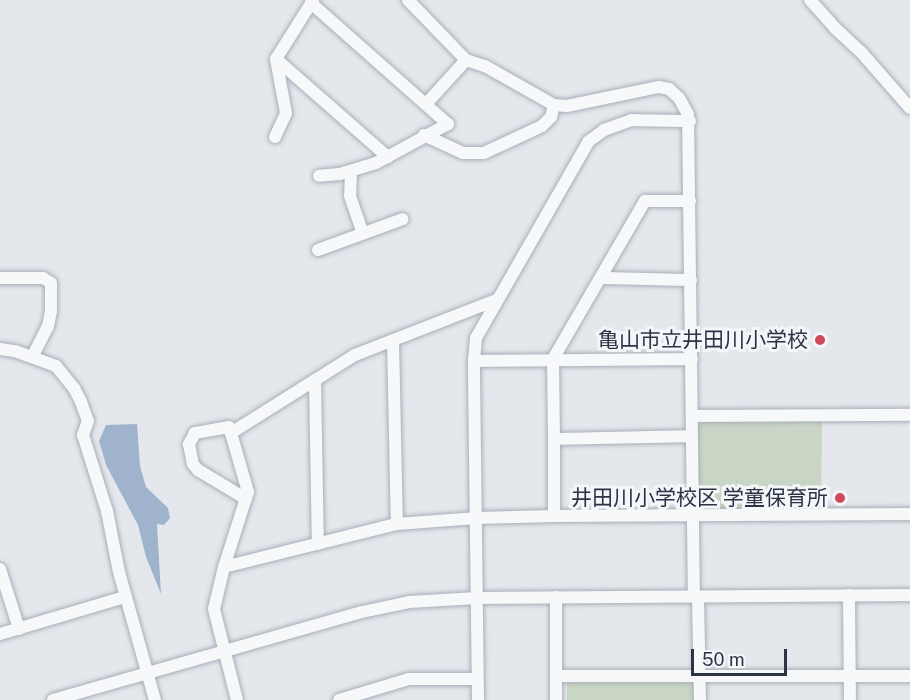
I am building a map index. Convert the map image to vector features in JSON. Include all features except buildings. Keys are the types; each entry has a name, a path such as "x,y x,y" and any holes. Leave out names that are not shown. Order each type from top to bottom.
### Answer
{"street":[{"path":"408,0 466,60 485,66 554,105 567,106 659,87 669,89 679,98 690,121 693,516 700,700"},
{"path":"810,0 834,28 861,52 910,108"},
{"path":"275,137 286,113 276,59 312,2 448,124 424,135 388,158 351,171 320,176"},
{"path":"276,59 388,158"},
{"path":"426,104 466,60"},
{"path":"424,135 463,153 484,153 542,126 551,117 554,105"},
{"path":"478,700 474,361 476,338 589,141 611,127 631,120 690,121"},
{"path":"351,171 350,196 363,233"},
{"path":"554,516 553,359 645,201 690,201"},
{"path":"318,249 403,219"},
{"path":"0,278 43,278 51,283 51,311 48,326 33,356"},
{"path":"601,279 692,280"},
{"path":"231,433 355,355 496,300"},
{"path":"393,340 397,524"},
{"path":"0,349 33,356 56,366 74,388 81,402 88,421 83,435 107,511 125,597 155,700"},
{"path":"474,361 692,359"},
{"path":"315,380 318,544"},
{"path":"693,416 910,416"},
{"path":"237,700 214,609 224,567 246,499 248,492 229,427 195,433 189,444 193,464 198,470 246,499"},
{"path":"554,439 692,436"},
{"path":"224,567 397,524 477,518 554,516 910,514"},
{"path":"0,569 19,629"},
{"path":"849,595 850,700"},
{"path":"53,700 73,697 224,651 396,604 477,598 910,595"},
{"path":"0,634 125,597"},
{"path":"556,597 556,700"},
{"path":"556,676 698,674 910,676"},
{"path":"339,700 409,680 477,679"}],"green space":[{"path":"703,421 822,421 821,509 703,510 699,506 698,426"},
{"path":"567,680 695,681 696,700 567,700"}],"water":[{"path":"137,424 140,466 146,487 168,508 170,518 164,525 157,524 161,594 146,557 138,525 106,465 99,441 106,425"}],"place":[{"name":"亀山市立井田川小学校","path":"820,340"},
{"name":"井田川小学校区 学童保育所","path":"840,498"}]}
